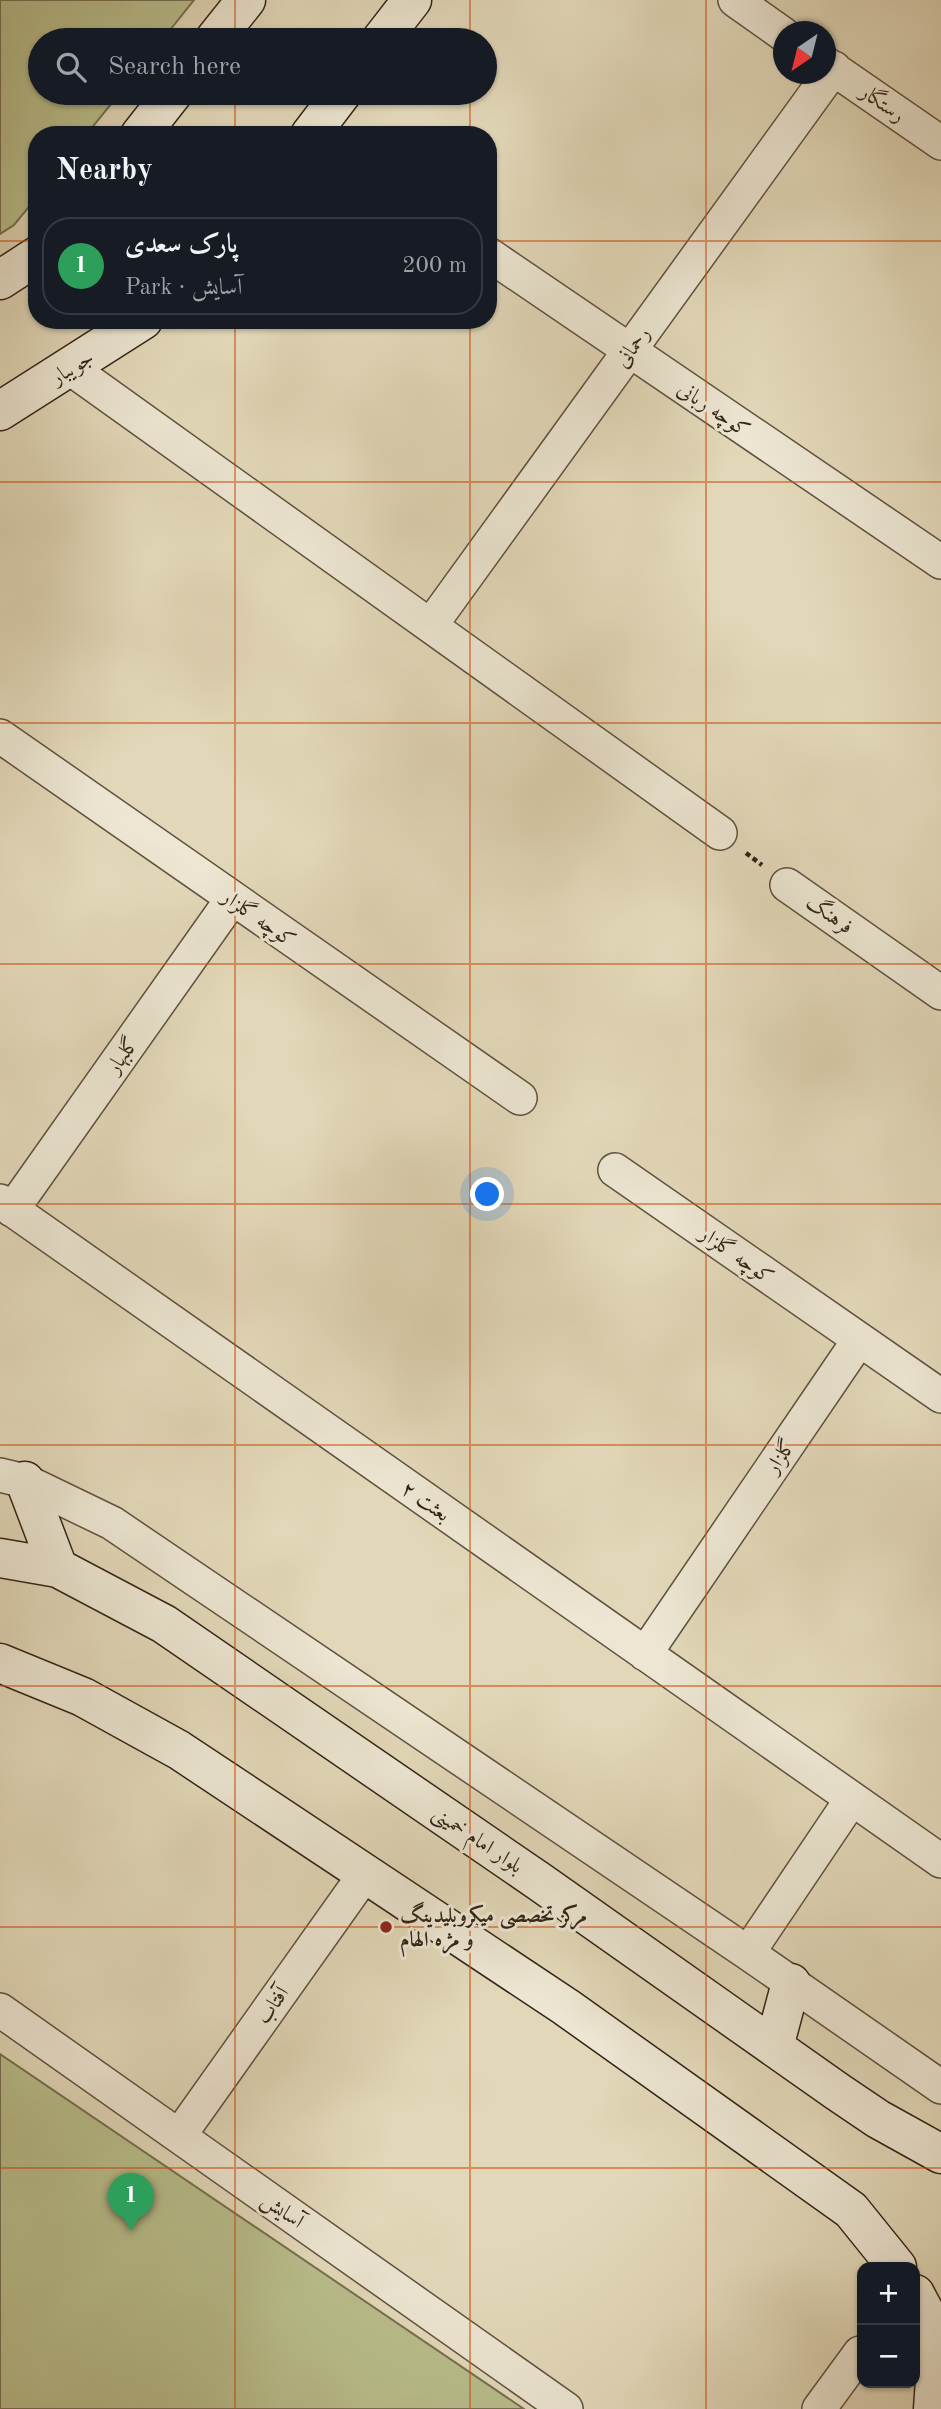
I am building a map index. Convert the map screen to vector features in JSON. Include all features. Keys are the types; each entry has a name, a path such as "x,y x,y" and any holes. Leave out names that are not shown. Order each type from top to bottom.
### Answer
{"street":[{"path":"224,28 246,0"},
{"path":"390,28 412,0"},
{"path":"735,0 773,27"},
{"name":"رستگار","path":"836,70 941,143"},
{"name":"رحمانی","path":"431,625 817,84"},
{"path":"147,126 164,105"},
{"path":"318,126 333,105"},
{"name":"کوچه ربانی","path":"497,260 941,562"},
{"path":"0,280 28,262"},
{"name":"جویبار","path":"0,411 129,329"},
{"path":"70,368 720,833"},
{"name":"کوچه گلزار","path":"0,736 520,1098"},
{"name":"فرهنگ","path":"787,885 941,993"},
{"name":"گلبهار","path":"6,1206 232,899"},
{"name":"کوچه گلزار","path":"615,1170 859,1340"},
{"name":"بعثت ۲","path":"6,1206 941,1861"},
{"path":"859,1340 941,1396"},
{"name":"گلزار","path":"645,1654 859,1340"},
{"path":"13,1478 58,1568"},
{"path":"13,1478 121,1529 748,1953 941,2087"},
{"name":"بلوار امام خمینی","path":"0,1558 58,1568 164,1624 540,1882 877,2119 941,2154"},
{"path":"0,1663 83,1697 179,1750 566,2007 852,2210 893,2262"},
{"path":"748,1953 851,1800"},
{"name":"آفتاب","path":"179,2137 365,1874"},
{"path":"774,2046 790,1983"},
{"name":"آسایش","path":"0,2010 566,2409"},
{"path":"920,2302 939,2333 933,2409"},
{"path":"819,2409 857,2357"}],"path":[{"name":"فرهنگ","path":"720,833 787,885"}],"green space":[{"path":"0,0 194,0 172,28 28,28 28,105 110,105 93,126 28,126 28,208 14,225 0,234"},
{"path":"0,2054 524,2409 0,2409"}],"place":[{"name":"مرکز تخصصی میکروبلیدینگ و مژه الهام","path":"386,1927"},
{"name":"پارک سعدی","path":"131,2231"}]}
